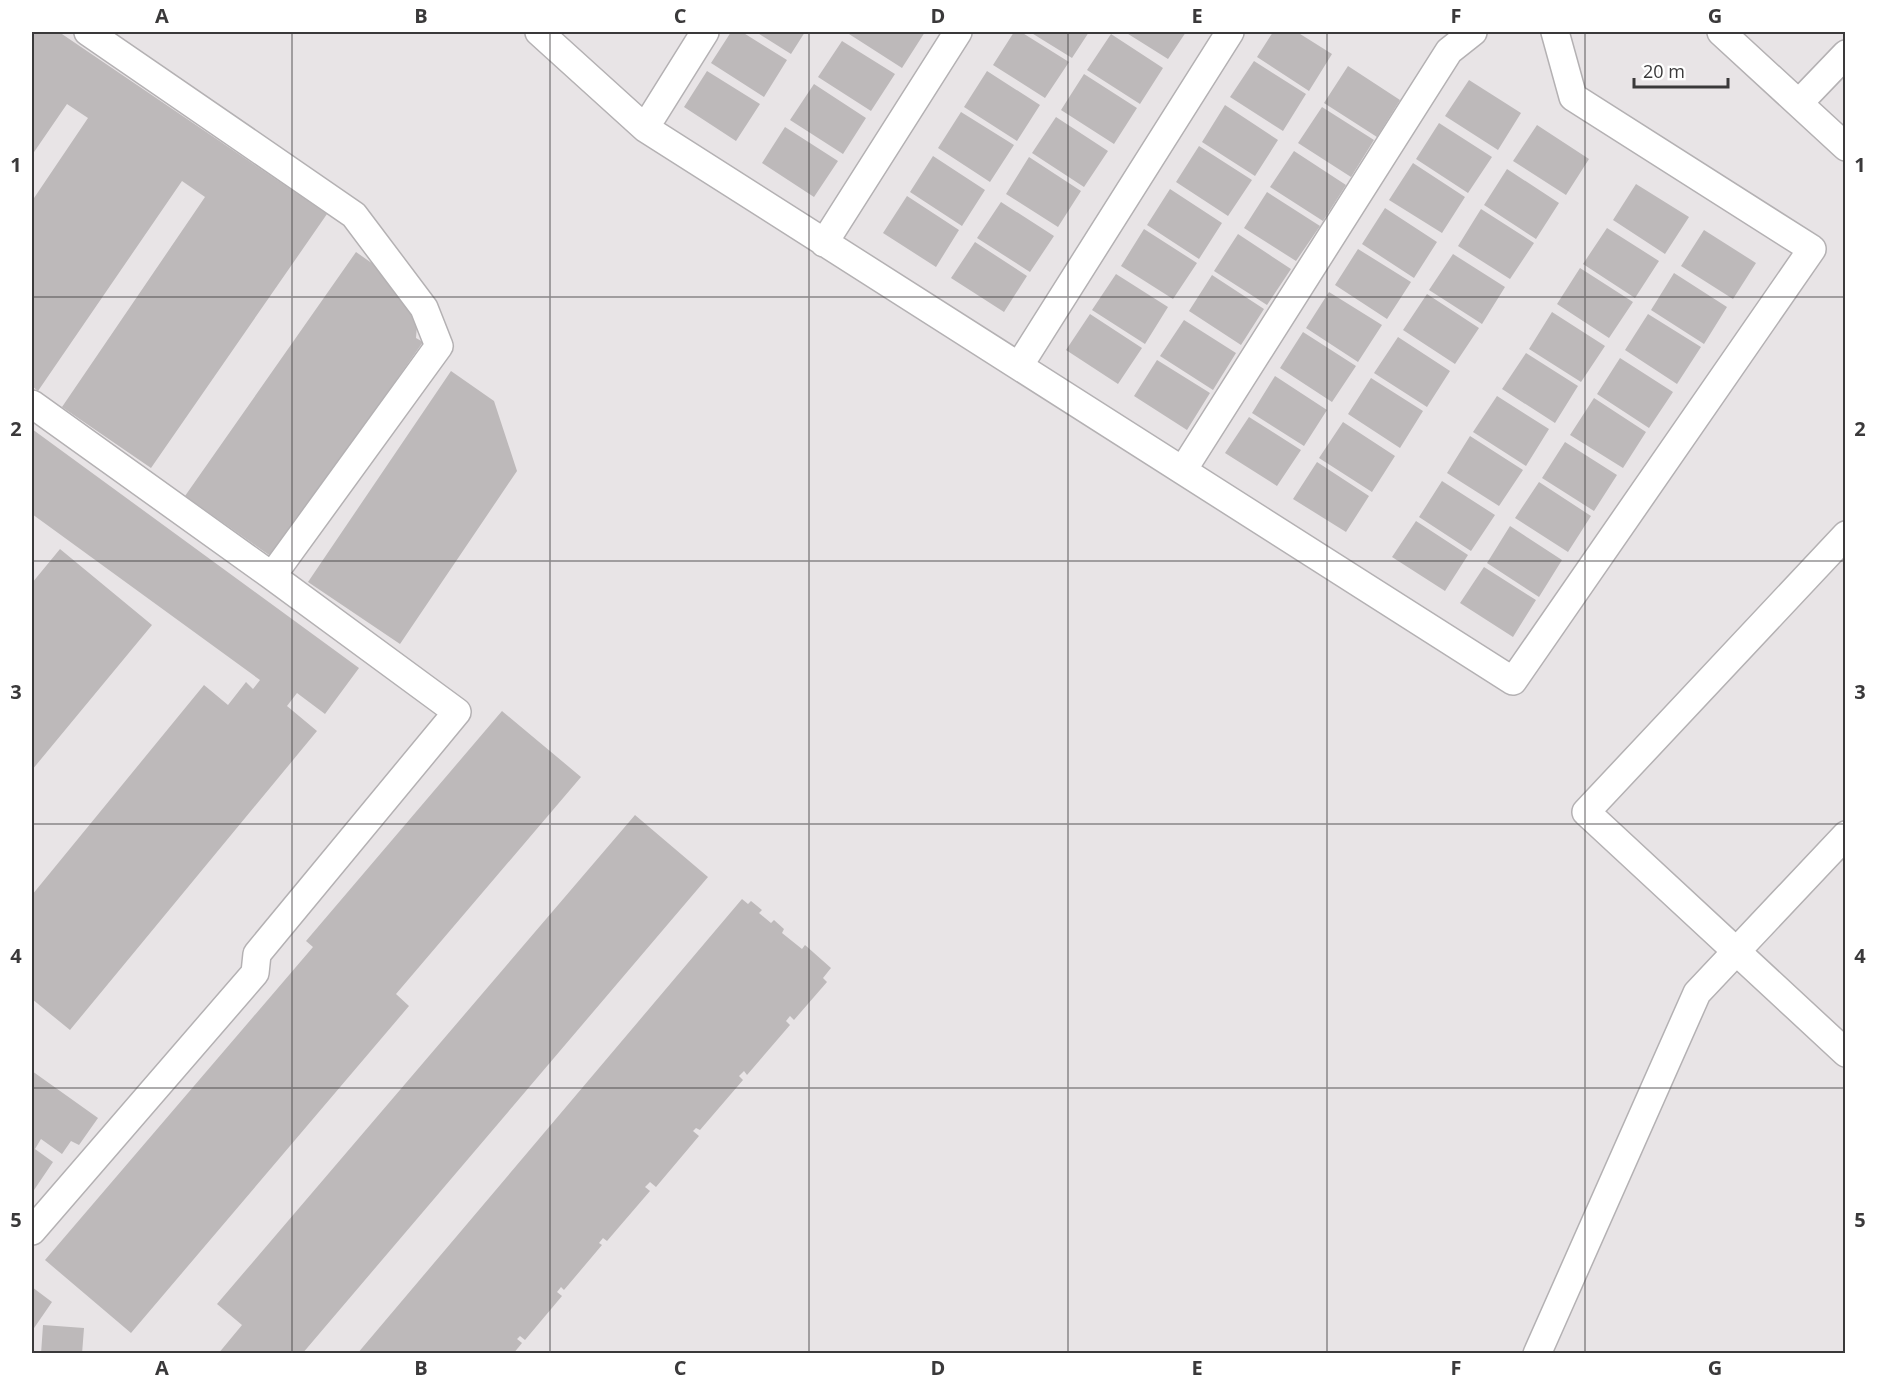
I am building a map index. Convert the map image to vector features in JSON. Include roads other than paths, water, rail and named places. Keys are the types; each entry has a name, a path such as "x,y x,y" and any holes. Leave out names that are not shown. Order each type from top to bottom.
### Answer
{"street":[{"path":"88,32 354,215 424,308 440,346 272,576"},
{"path":"539,32 645,128 1513,681 1812,249 1573,97 1556,32"},
{"path":"645,128 705,32"},
{"path":"824,243 958,32"},
{"path":"1019,366 1230,32"},
{"path":"1183,470 1449,51 1473,32"},
{"path":"1721,32 1845,147"},
{"path":"1799,103 1845,54"},
{"path":"32,404 457,712 257,954 255,973 32,1231"},
{"path":"1845,535 1586,812 1845,1053"},
{"path":"1537,1353 1697,993 1845,834"}]}
